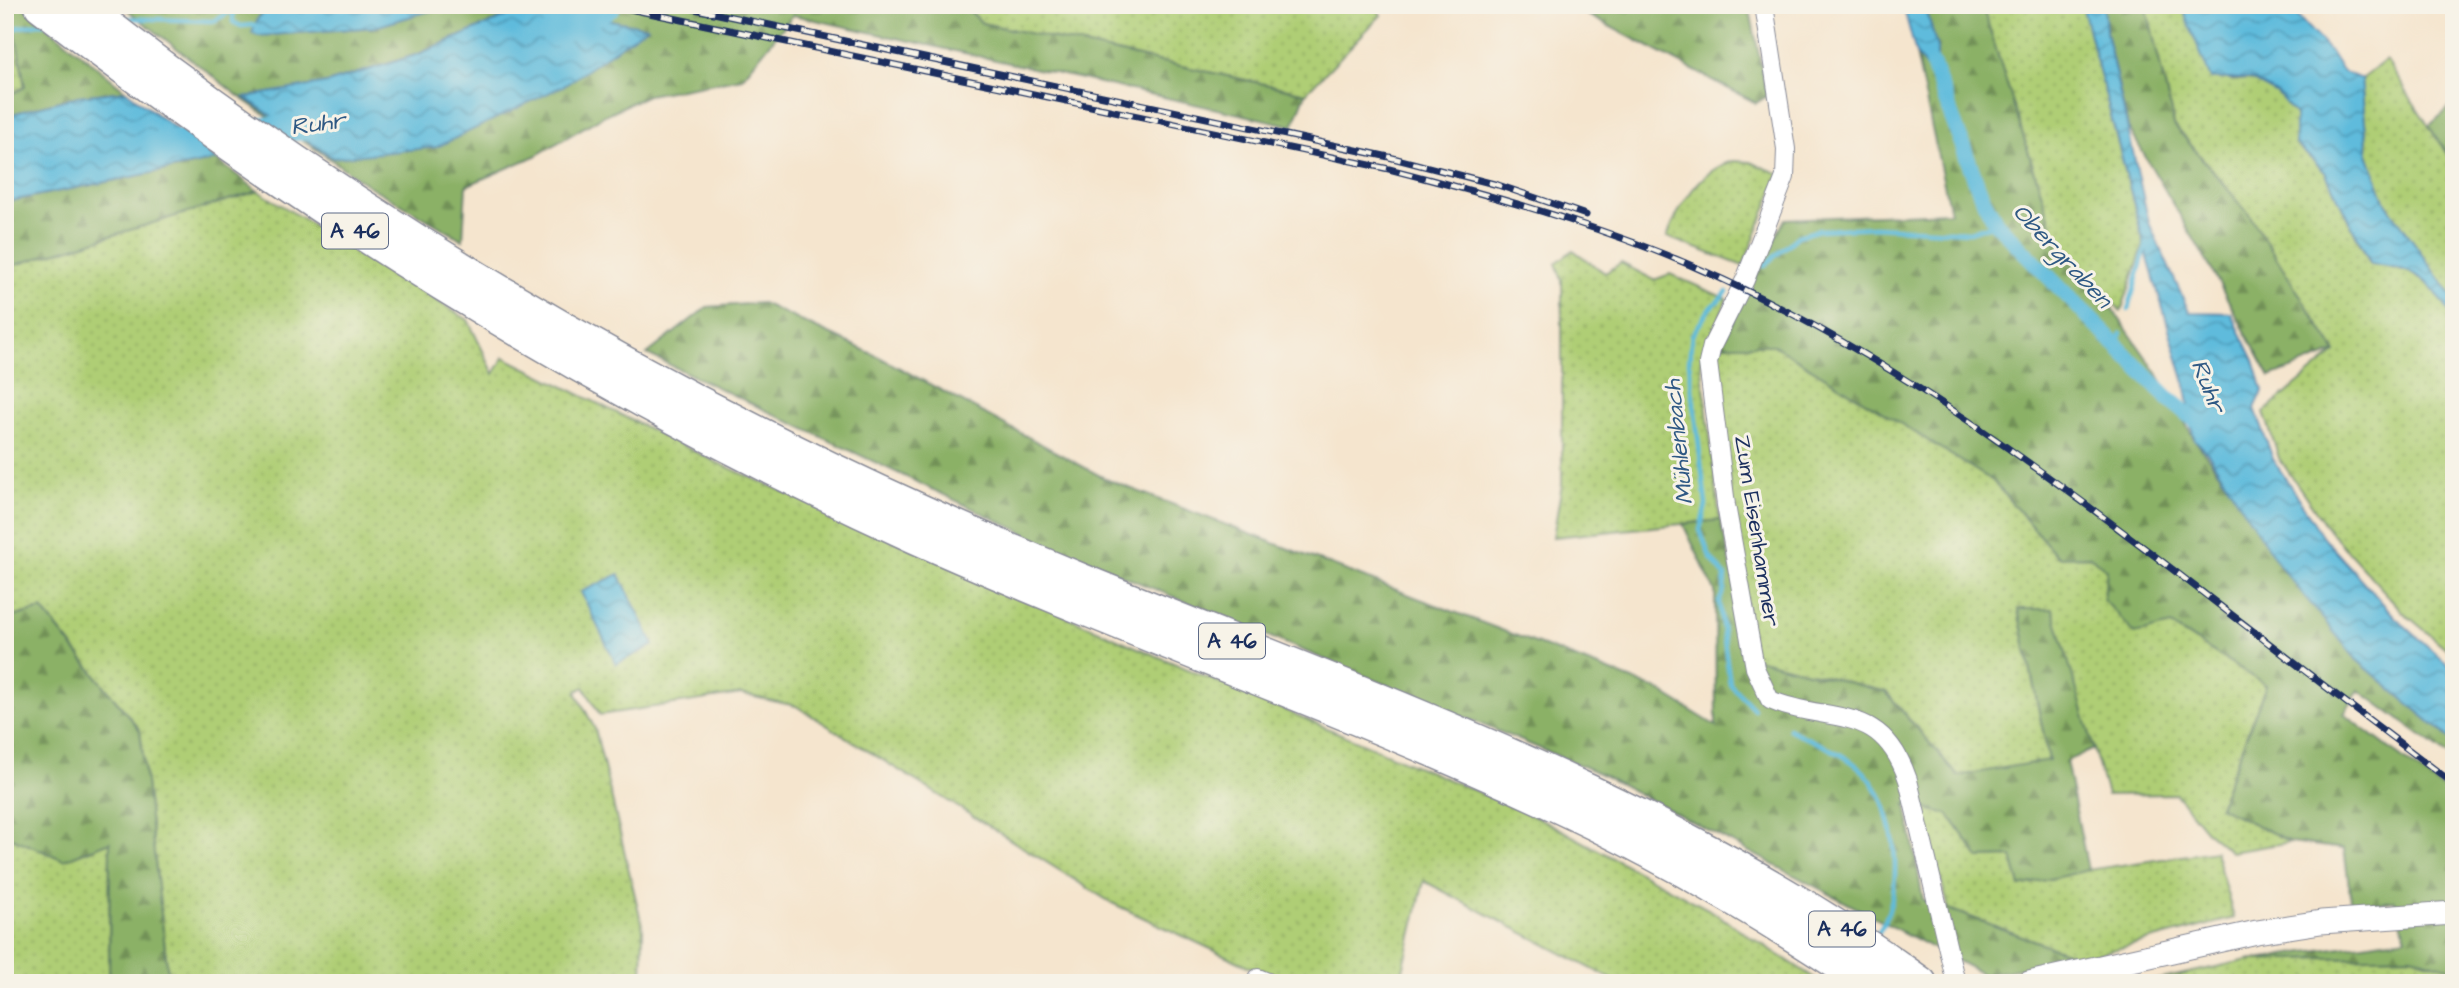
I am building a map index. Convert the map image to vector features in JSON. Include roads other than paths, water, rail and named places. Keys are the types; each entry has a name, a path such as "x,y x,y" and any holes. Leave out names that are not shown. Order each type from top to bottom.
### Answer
{"highway":[{"name":"A 46","path":"41,5 213,134 375,244 494,317 695,416 941,547 1114,621 1377,727 1753,892 1920,983"},
{"name":"A 46","path":"81,5 210,103 401,232 695,416"},
{"name":"A 46","path":"1753,892 1868,983"}],"street":[{"name":"Zum Eisenhammer","path":"1764,5 1786,149 1785,177 1745,280 1712,346 1707,363 1726,505 1755,667 1770,700 1845,716 1864,724 1879,733 1896,754 1908,780 1956,983"},
{"path":"2029,983 2257,932 2321,922 2454,913"}],"water":[{"path":"272,5 449,5 375,27 258,36 252,33 258,18"},
{"path":"532,5 647,27 567,84 437,147 333,158 244,97 327,83 419,54"},
{"path":"1903,5 1925,5 1937,48 1937,82 1916,54"},
{"path":"2082,5 2104,5 2106,32 2149,223 2189,312 2231,313 2254,360 2263,391 2255,408 2273,459 2323,537 2395,617 2454,670 2454,742 2356,659 2279,565 2207,452 2195,440 2185,406 2189,405 2186,386 2149,262"},
{"path":"2181,5 2287,5 2328,49 2342,71 2361,79 2368,154 2386,203 2454,299 2454,321 2438,296 2422,279 2400,269 2371,264 2325,172 2295,143 2295,114 2278,94 2250,79 2211,79"},
{"path":"126,91 217,160 5,202 5,116 78,96"},
{"path":"619,574 654,645 616,664 581,592"}],"waterway":[{"path":"233,5 233,22 241,26 255,25"},
{"name":"Ruhr","path":"554,33 607,5"},
{"path":"119,18 214,21 231,11"},
{"path":"5,30 44,23"},
{"name":"Obergraben","path":"1932,63 1981,195 1996,223 2170,400 2204,427"},
{"name":"Ruhr","path":"155,146 326,123"},
{"name":"Mühlenbach","path":"1764,266 1798,236 1819,230 1875,227 1970,232 1996,223"},
{"path":"2128,310 2147,243"},
{"name":"Mühlenbach","path":"1727,292 1709,310 1692,335 1689,362 1706,505 1700,530 1710,557 1725,576 1724,590 1719,602 1730,684 1754,709"},
{"path":"2116,346 2121,333"},
{"name":"Mühlenbach","path":"1789,729 1856,765 1876,788 1885,807 1895,853 1895,878 1892,901 1885,921 1874,938"},
{"name":"Mühlenbach","path":"1820,983 1834,974"}],"railway":[{"path":"611,5 1389,169 1569,220 1700,269 1801,319 1857,351 1913,384 2020,456 2454,784"},
{"path":"676,5 1389,157 1498,185 1586,215"}]}
